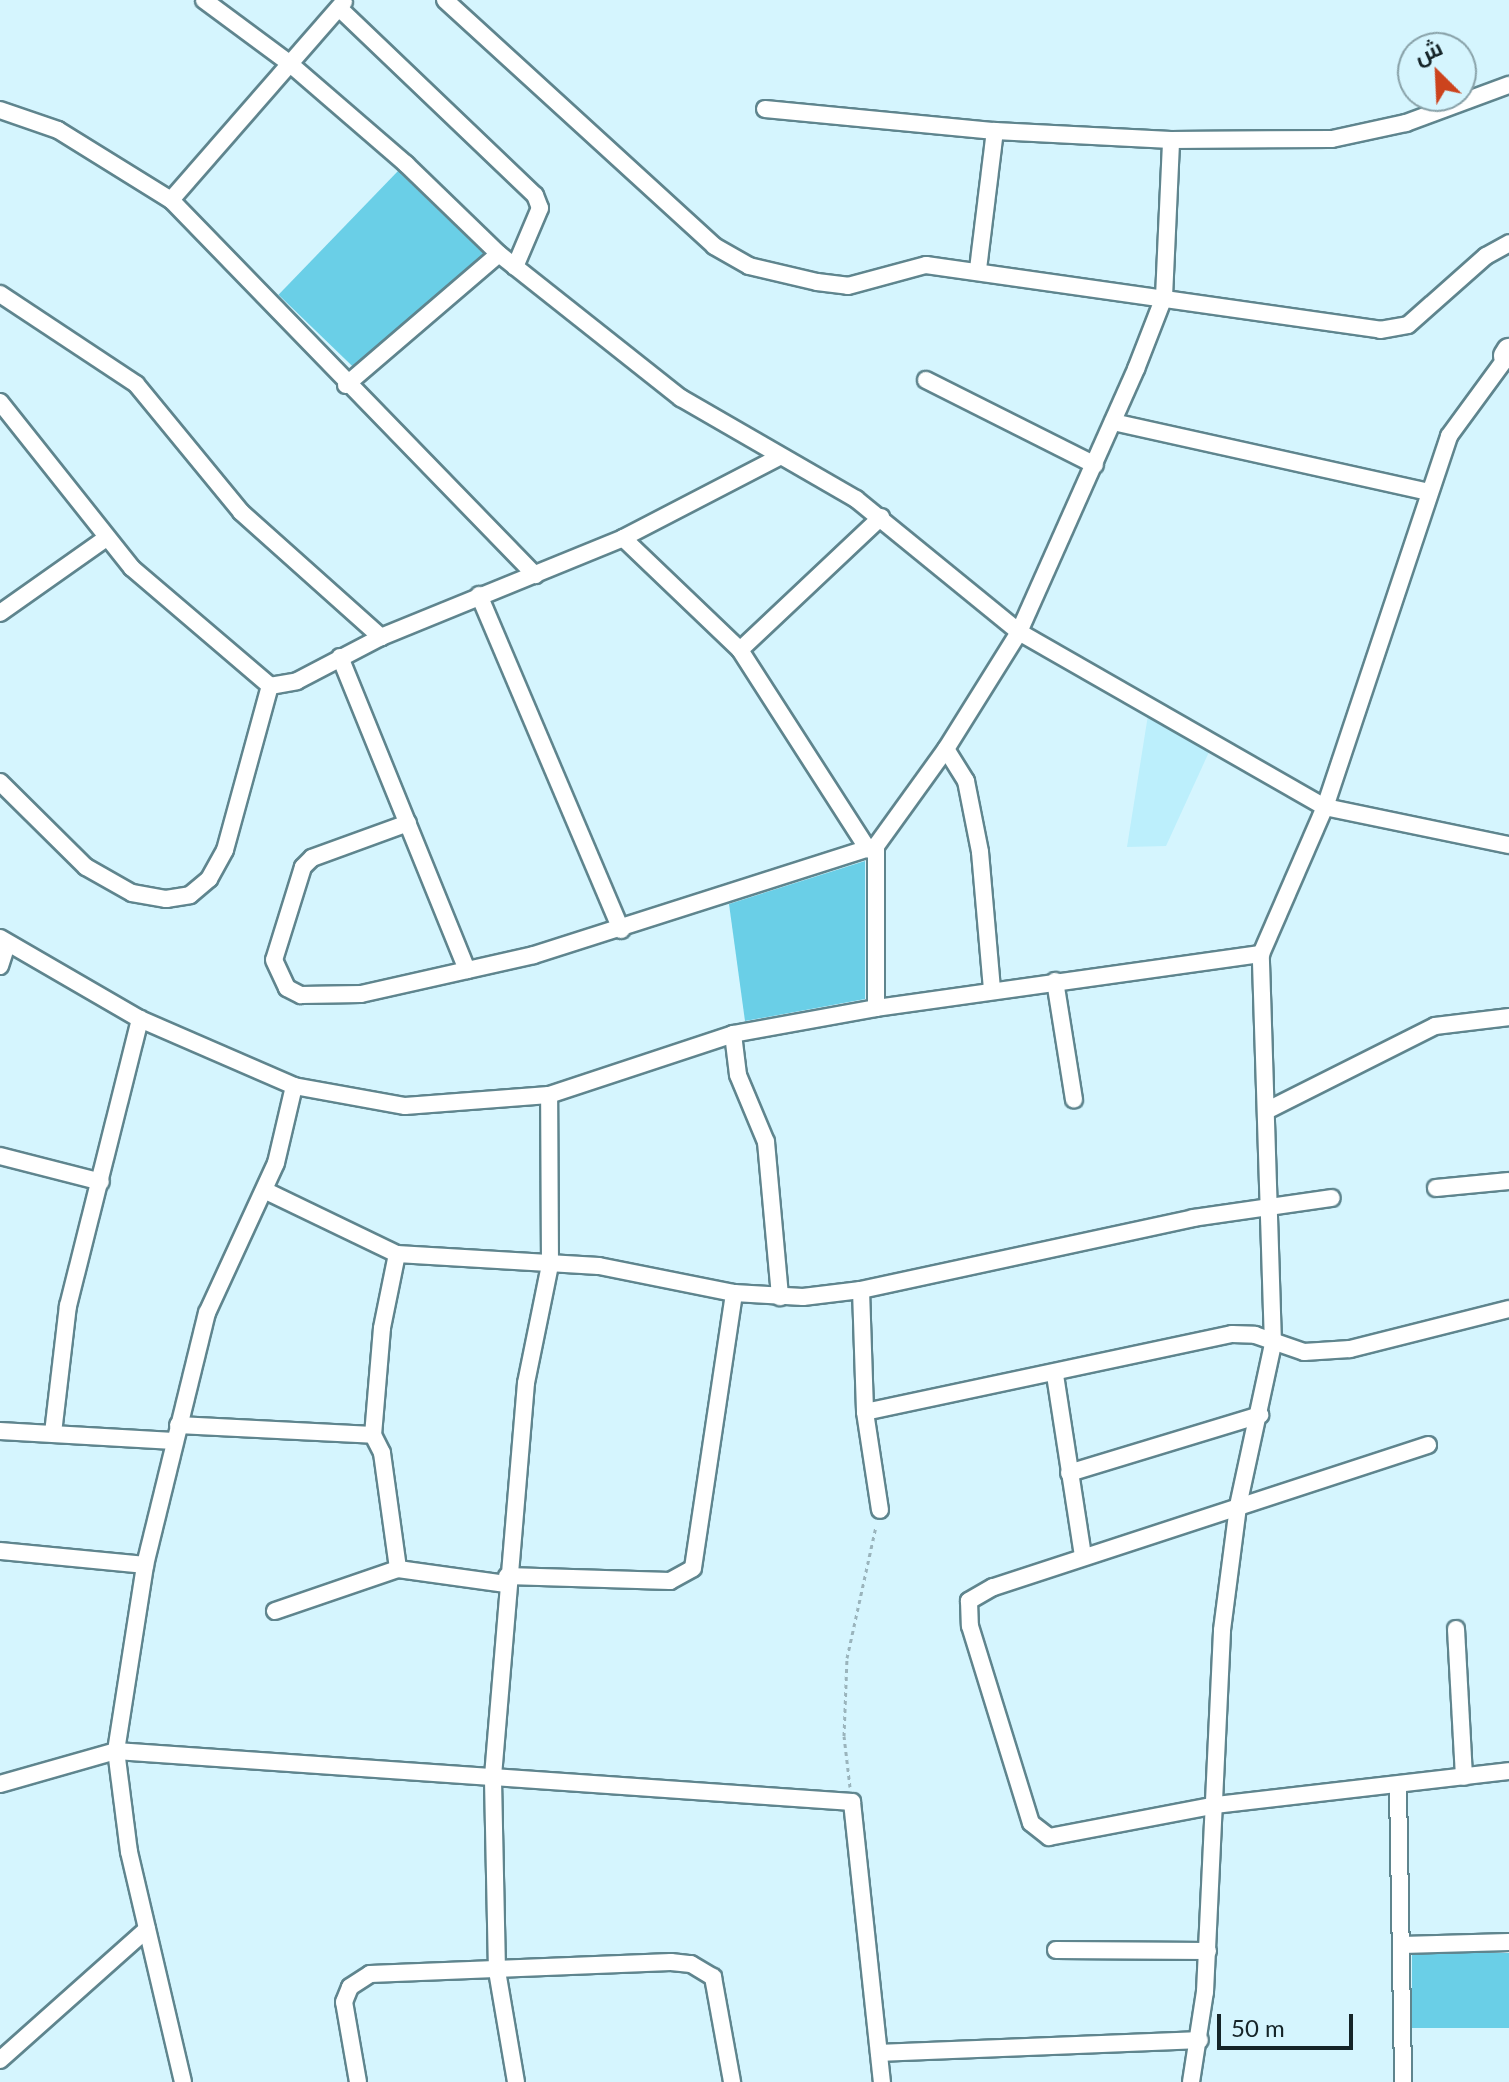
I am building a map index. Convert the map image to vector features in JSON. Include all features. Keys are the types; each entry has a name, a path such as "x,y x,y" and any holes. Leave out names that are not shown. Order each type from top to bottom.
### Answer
{"street":[{"path":"204,0 289,63 416,173 499,254 681,398 881,517 1019,632 1325,807 1509,845"},
{"path":"445,0 627,170 734,259 848,286 917,265 978,269 1363,330 1395,330 1408,325 1486,256 1509,243"},
{"path":"171,200 342,4 535,195 538,214 515,267"},
{"path":"765,109 995,131 1171,140 1363,136 1509,85"},
{"path":"0,110 58,130 171,200 346,385 535,575"},
{"path":"978,269 995,131"},
{"path":"408,823 312,858 303,867 278,939 274,960 278,974 301,995 361,994 467,970 621,930 872,848 946,749 1019,632 1095,465 1164,297 1171,140"},
{"path":"346,385 499,254"},
{"path":"0,294 136,384 241,512 381,637"},
{"path":"1191,2082 1200,2040 1208,1951 1222,1630 1238,1506 1273,1344 1261,954 1325,807 1449,436 1507,358"},
{"path":"926,380 1095,465"},
{"path":"0,402 105,539 168,601 270,686"},
{"path":"1113,422 1428,492"},
{"path":"270,686 297,681 381,637 623,538 779,457"},
{"path":"740,650 881,517"},
{"path":"623,538 740,650 872,848 876,1008"},
{"path":"1,610 105,539"},
{"path":"479,595 621,930"},
{"path":"340,657 467,970"},
{"path":"0,782 86,867 132,893 166,899 190,895 209,879 225,850 270,686"},
{"path":"946,749 966,781 980,852 992,989"},
{"path":"0,966 4,941 140,1019 294,1086 405,1106 549,1095 733,1034 992,989 1261,954"},
{"path":"1055,981 1074,1099"},
{"path":"1266,1111 1435,1026 1509,1017"},
{"path":"53,1433 68,1306 140,1019"},
{"path":"733,1034 738,1075 766,1142 780,1297"},
{"path":"183,2082 129,1852 116,1751 145,1565 207,1313 266,1191 294,1086"},
{"path":"516,2082 497,1971 493,1776 506,1580 531,1344 550,1265 549,1095"},
{"path":"0,1156 101,1182"},
{"path":"1436,1188 1509,1181"},
{"path":"266,1191 397,1254 599,1266 734,1293 780,1297 861,1290 1271,1205 1332,1198"},
{"path":"397,1254 382,1328 373,1435 382,1453 398,1569"},
{"path":"861,1290 865,1412 880,1510"},
{"path":"275,1611 398,1569 506,1580 670,1581 693,1568 734,1293"},
{"path":"865,1412 1055,1375 1232,1334 1255,1335 1273,1344 1304,1352 1350,1349 1509,1309"},
{"path":"1055,1375 1083,1556"},
{"path":"1069,1473 1260,1415"},
{"path":"0,1431 373,1435"},
{"path":"1428,1445 1083,1556 979,1593 966,1608 1031,1823 1038,1833 1063,1838 1216,1805 1398,1788 1509,1771"},
{"path":"0,1551 145,1565"},
{"path":"1456,1629 1464,1777"},
{"path":"0,1784 116,1751 852,1802 882,2082"},
{"path":"1398,1788 1403,2082"},
{"path":"0,2060 147,1929"},
{"path":"1402,1945 1509,1942"},
{"path":"1056,1950 1208,1951"},
{"path":"358,2082 344,2002 359,1979 381,1972 497,1971 671,1962 705,1969 719,1990 732,2082"},
{"path":"879,2053 1200,2040"}],"path":[{"path":"852,1802 844,1736 847,1658 880,1510"}],"shaded area":[{"path":"1148,715 1209,752 1166,846 1127,847"}],"building":[{"path":"398,171 484,254 364,377 279,295"},
{"path":"865,861 865,999 745,1021 729,904"},
{"path":"1412,1953 1509,1953 1509,2028 1412,2028"}]}
